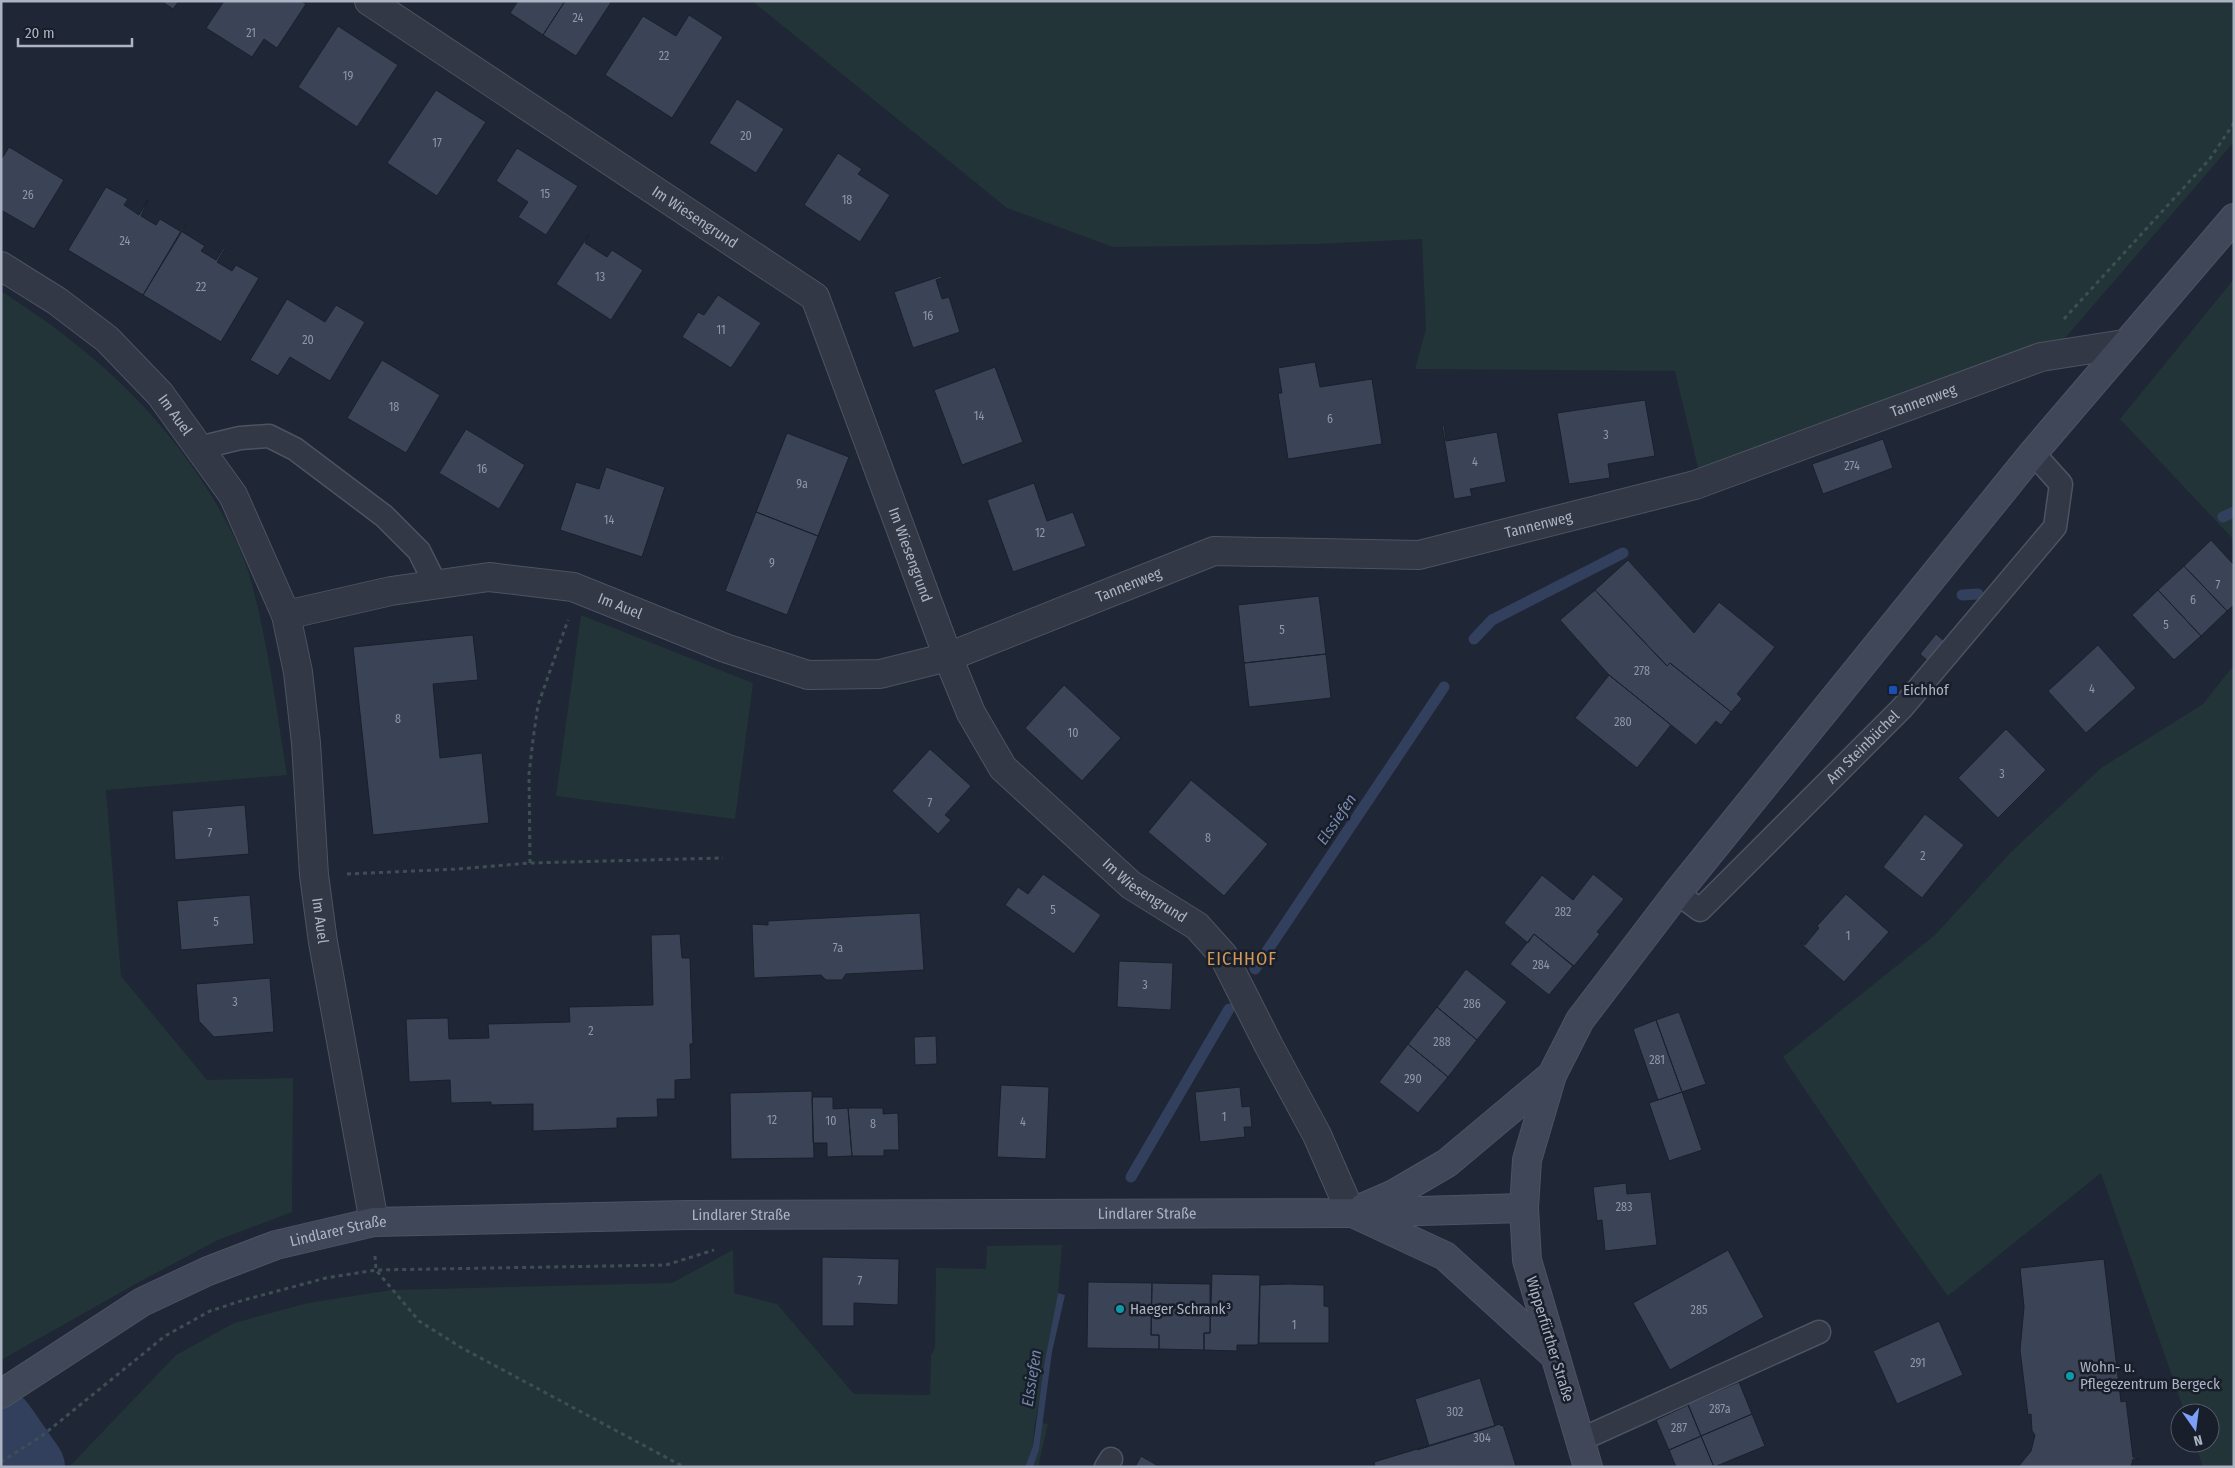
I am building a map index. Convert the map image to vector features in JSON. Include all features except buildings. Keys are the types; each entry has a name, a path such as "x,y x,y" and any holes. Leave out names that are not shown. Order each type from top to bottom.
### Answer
{"main road":[{"path":"1351,1213 1394,1194 1447,1163 1552,1076 1580,1020 1678,893 2033,453 2124,344 2234,218"},
{"name":"Wipperfürther Straße","path":"1552,1076 1527,1160 1524,1208 1526,1260 1588,1467"},
{"name":"Lindlarer Straße","path":"10,1388 142,1302 208,1271 276,1245 374,1222 734,1215 1351,1213 1524,1208"},
{"path":"1351,1213 1445,1256 1555,1356"}],"street":[{"name":"Im Wiesengrund","path":"369,1 815,297 948,657 971,712 1004,768 1131,885 1197,926 1223,955 1268,1046 1317,1135 1351,1213"},
{"name":"Im Auel","path":"1,266 57,301 107,339 160,394 233,495 286,615 298,672 304,726 314,875 323,942 374,1222"},
{"name":"Tannenweg","path":"948,657 1214,551 1418,556 1695,485 2041,357 2124,344"},
{"name":"Im Auel","path":"286,615 391,591 489,577 573,587 726,648 808,675 880,674 948,657"}],"lane":[{"path":"199,448 240,438 269,436 295,449 384,516 419,551 436,585"},
{"name":"Am Steinbüchel","path":"1678,893 1700,910 1902,708 2055,527 2060,484 2033,453"},
{"path":"1580,1440 1819,1332"}],"path":[{"path":"2041,357 2066,318 2209,160 2234,123"},
{"path":"530,863 529,802 532,740 549,668 567,628 573,587"},
{"path":"314,875 458,869 530,863 723,858"},
{"path":"1,1462 50,1430 165,1336 210,1311 326,1278 376,1270 666,1264 734,1244 734,1215"},
{"path":"376,1270 419,1321 426,1326 462,1348 684,1467"}],"shaded area":[{"path":"752,1 2234,1 2234,142 2060,344 1699,472 1675,371 1415,369 1426,329 1422,239 1315,244 1113,247 1007,208"},
{"path":"2234,279 2234,540 2120,419"},
{"path":"1,291 63,334 118,381 144,407 168,434 211,495 233,534 246,564 256,599 266,648 287,775 106,790 121,976 207,1080 293,1078 292,1212 218,1240 1,1360"},
{"path":"581,615 753,683 735,819 556,796"},
{"path":"2234,665 2234,1467 2203,1467 2198,1453 2220,1453 2220,1403 2182,1403 2101,1173 1948,1296 1889,1214 1783,1057 1935,935 2011,852 2101,768 2203,704"},
{"path":"1062,1245 1058,1293 1034,1429 1033,1446 1025,1467 69,1467 176,1355 234,1323 308,1303 391,1290 672,1283 733,1250 734,1293 777,1304 854,1394 930,1395 931,1355 935,1348 936,1268 986,1269 987,1246"},
{"path":"1042,1423 1048,1424 1038,1467 1033,1467 1039,1450"}],"water":[{"path":"1058,1293 1065,1295 1052,1352 1039,1450 1033,1467 1025,1467 1033,1446 1044,1366"}],"waterway":[{"name":"Elssiefen","path":"2223,517 2234,512"},
{"name":"Elssiefen","path":"1474,639 1492,620 1623,553"},
{"name":"Elssiefen","path":"1962,595 1978,594"},
{"name":"Elssiefen","path":"1255,969 1444,687"},
{"name":"Elssiefen","path":"1131,1177 1229,1009"},
{"path":"1,1424 31,1467"}],"place":[{"name":"Eichhof","path":"1893,690"},
{"name":"Haeger Schrank³","path":"1120,1309"},
{"name":"Wohn- u. Pflegezentrum Bergeck","path":"2070,1376"}],"district":[{"name":"EICHHOF","path":"1242,959"}]}
